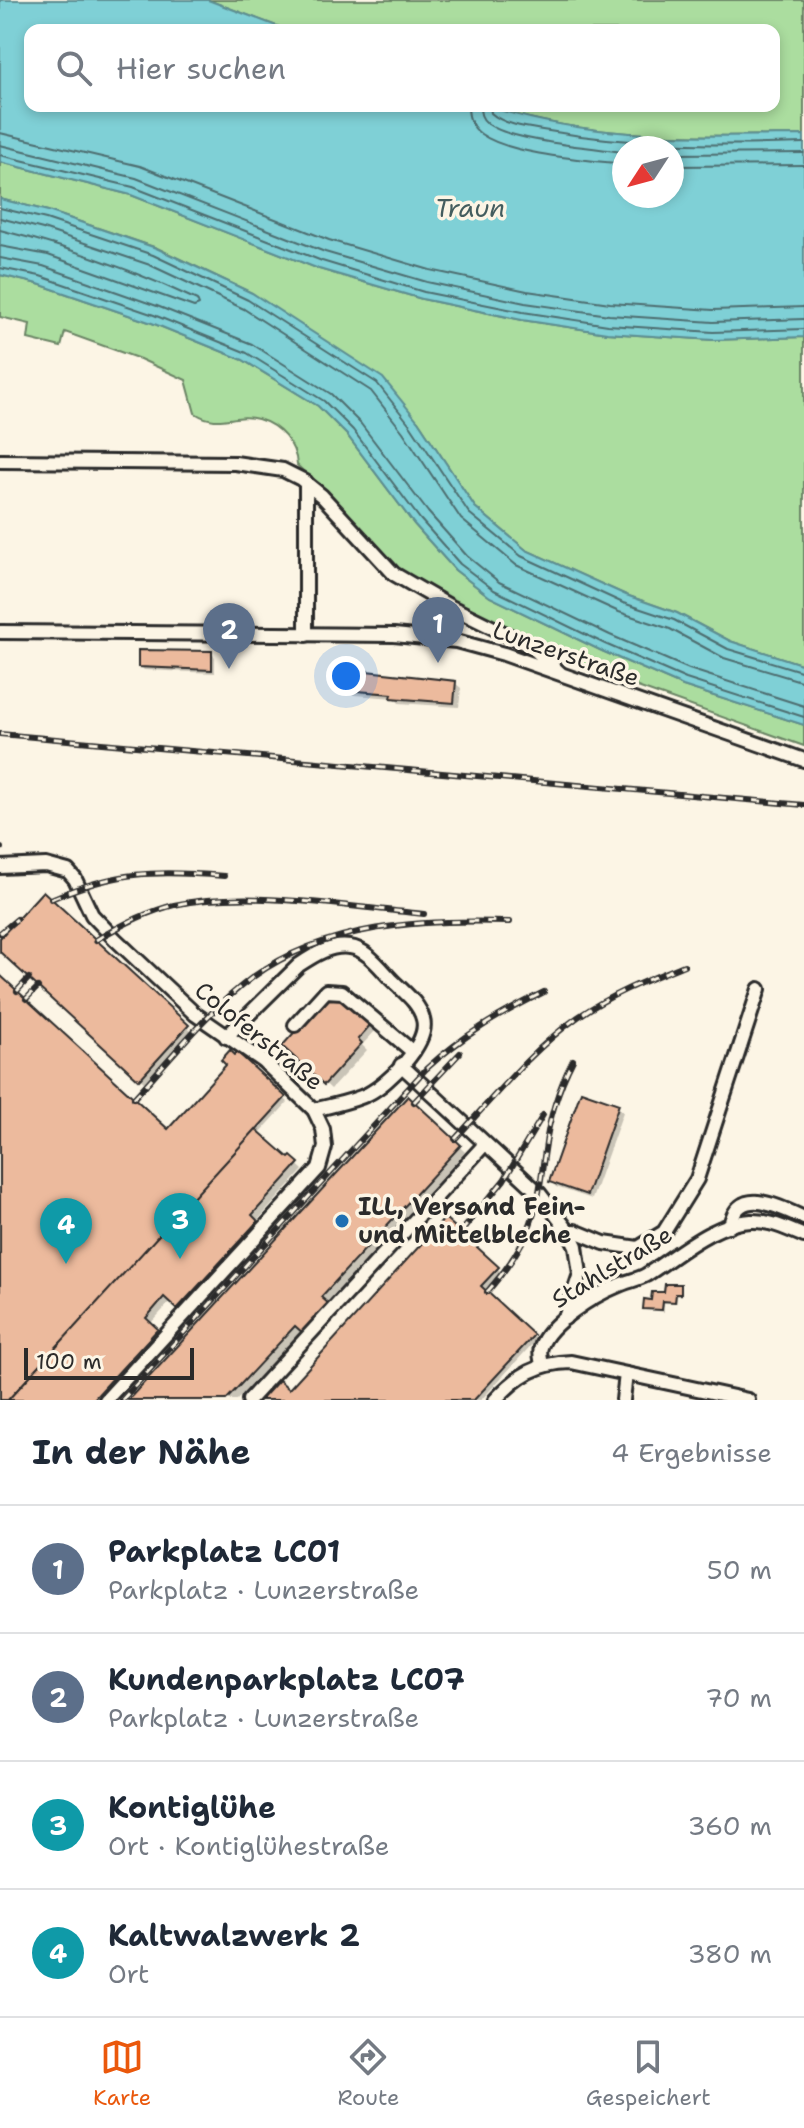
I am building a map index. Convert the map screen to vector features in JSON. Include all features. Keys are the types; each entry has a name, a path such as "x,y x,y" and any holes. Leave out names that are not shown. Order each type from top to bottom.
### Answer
{"street":[{"path":"0,461 235,463 269,467 301,479 329,503 394,574 451,607 532,647 562,675"},
{"path":"301,479 306,635"},
{"name":"Lunzerstraße","path":"0,632 394,635 456,641 804,760"},
{"name":"Coloferstraße","path":"0,867 46,865 68,871 100,924 195,1014 263,1061 314,1110 368,1094 401,1065"},
{"path":"226,1037 312,956 327,949 353,947 364,953 414,1002 422,1015 425,1027 422,1041 401,1065 539,1193 569,1232 576,1246 580,1274 565,1318"},
{"path":"569,1232 575,1231 604,1243 638,1248 664,1232 697,1179 759,989"},
{"path":"295,1025 326,991 342,992 413,1052"},
{"path":"106,1400 319,1168 325,1147 323,1129 314,1110"},
{"path":"249,1400 485,1144"},
{"name":"Stahlstraße","path":"730,1226 733,1211 740,1204 771,1204 804,1218"},
{"name":"Stahlstraße","path":"542,1365 542,1344 565,1318 617,1286 642,1277 706,1236 749,1221 763,1222 804,1236"},
{"path":"495,1400 519,1376 542,1365 571,1362 748,1400"},
{"path":"623,1400 626,1374"}],"green space":[{"path":"208,0 804,0 804,135 604,131 508,112 780,112 780,24 271,24"},
{"path":"0,162 131,195 319,269 422,299 522,320 607,333 713,340 804,337 804,665 730,641 677,613 626,595 526,550 475,507 418,421 252,293 157,248 48,211 0,199"},
{"path":"0,275 38,284 152,323 243,360 318,406 347,435 414,524 455,570 490,597 683,686 804,725 804,746 584,668 524,633 521,636 425,587 393,565 339,505 297,465 290,443 273,426 249,417 204,418 195,413 186,380 140,359 65,332 61,347 28,339 30,324 0,317"}],"water":[{"name":"Traun","path":"0,0 208,0 271,24 24,24 24,112 508,112 605,131 684,135 804,135 804,337 713,340 607,333 522,320 422,299 319,269 131,195 0,162"},
{"path":"0,199 48,211 156,248 252,293 383,378 418,421 475,507 526,550 626,595 677,613 730,641 804,665 804,725 683,686 490,597 455,570 414,524 347,435 318,406 243,360 152,323 38,284 0,275"}],"building":[{"path":"138,650 212,651 212,670 138,667"},
{"path":"348,669 456,681 454,703 391,698 392,694 346,690"},
{"path":"43,891 189,1025 139,1080 0,952 0,938"},
{"path":"0,975 168,1129 226,1065 221,1060 230,1050 235,1055 237,1052 286,1097 8,1400 0,1400"},
{"path":"327,996 341,996 371,1024 358,1039 362,1043 324,1085 282,1046"},
{"path":"581,1091 619,1104 587,1195 549,1182"},
{"name":"ILL, Versand Fein- und Mittelbleche","path":"408,1096 461,1145 321,1297 330,1305 304,1334 295,1326 226,1400 128,1400"},
{"path":"256,1129 299,1163 252,1215 258,1221 177,1309 164,1297 146,1318 158,1329 93,1400 8,1400"},
{"path":"445,1218 499,1267 481,1286 534,1335 474,1400 261,1400 279,1380 289,1389"},
{"path":"665,1284 681,1284 681,1294 676,1294 675,1302 663,1301 662,1310 643,1309 644,1299 651,1300 652,1292 664,1292"}],"railway":[{"path":"0,734 804,805"},
{"path":"51,899 96,883 136,875 177,873 224,876"},
{"path":"96,940 154,911 203,901 266,899 424,914"},
{"path":"0,933 17,919"},
{"path":"134,1098 221,1004 281,959 312,946 376,928 443,922 510,922"},
{"path":"455,1139 544,1044 561,1030 616,994 684,965"},
{"path":"17,991 29,978"},
{"path":"26,999 38,987"},
{"path":"122,1400 426,1069 482,1026 544,992"},
{"path":"414,1102 460,1053"},
{"path":"487,1292 517,1252 533,1218 552,1115 573,1060"},
{"path":"461,1232 504,1180 543,1115"}],"place":[{"name":"Parkplatz LC01","path":"438,663"},
{"name":"Kundenparkplatz LC07","path":"229,669"},
{"name":"ILL, Versand Fein- und Mittelbleche","path":"342,1221"},
{"name":"Kontiglühe","path":"180,1259"},
{"name":"Kaltwalzwerk 2","path":"66,1264"}]}
